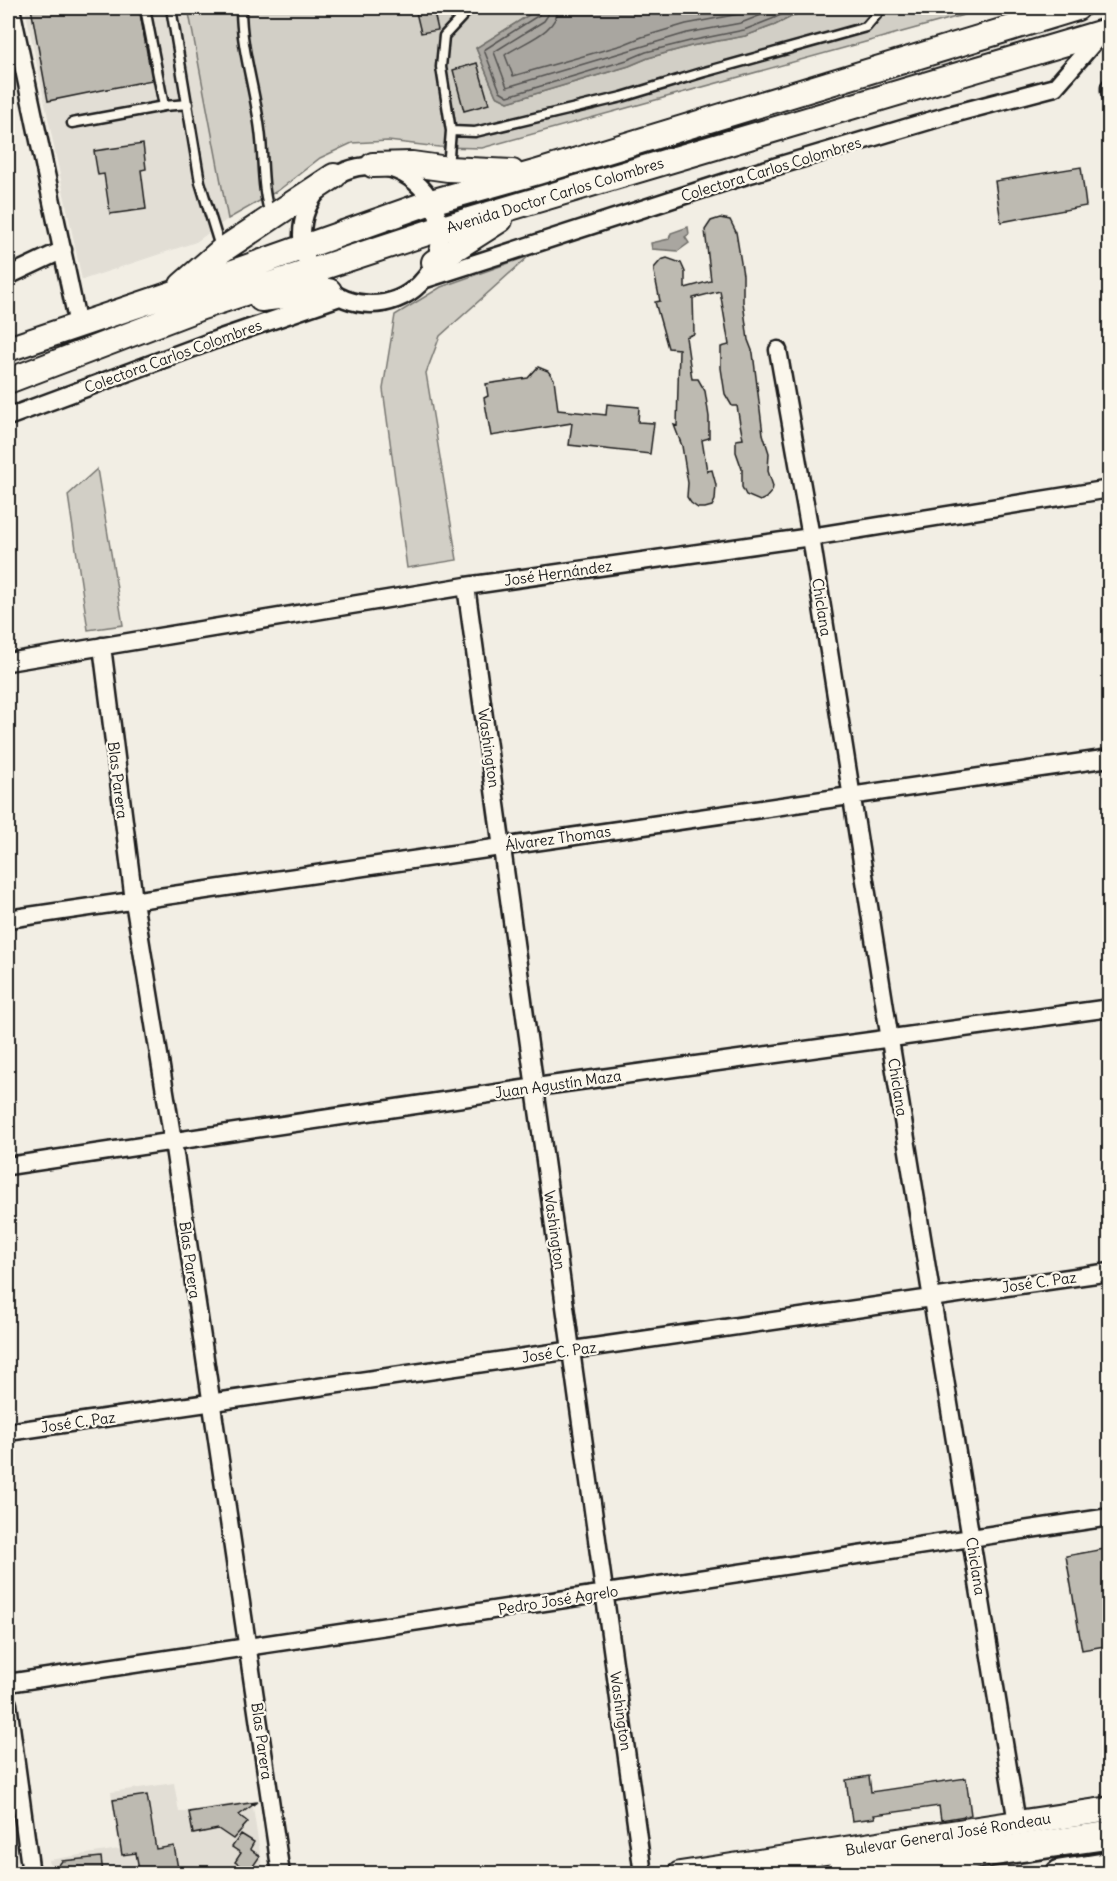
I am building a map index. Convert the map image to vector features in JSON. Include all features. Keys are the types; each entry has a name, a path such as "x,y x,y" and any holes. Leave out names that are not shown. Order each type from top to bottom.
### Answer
{"main road":[{"name":"Avenida Doctor Carlos Colombres","path":"8,349 431,202 538,172 1077,8"},
{"name":"Avenida Doctor Carlos Colombres","path":"8,381 202,307 439,229 1105,32"},
{"path":"373,165 412,164 538,172"},
{"path":"174,293 221,251 334,176"},
{"path":"428,271 524,204"},
{"path":"202,307 334,294"},
{"name":"Bulevar General José Rondeau","path":"680,1874 1110,1809"},
{"name":"Bulevar General José Rondeau","path":"838,1874 1110,1835"},
{"path":"930,1838 1040,1846"},
{"path":"1060,1874 1110,1866"}],"street":[{"path":"11,8 78,325"},
{"name":"Colectora Carlos Colombres","path":"8,417 334,294 359,303 380,303 400,297 428,271 747,175 1054,87 1105,32"},
{"path":"1110,87 1110,92"},
{"path":"334,294 312,271 302,248 303,220 314,195 334,176 353,167 373,165 396,170 417,183 431,202 439,229 439,246 428,271"},
{"path":"8,276 63,250"},
{"name":"Chiclana","path":"778,350 811,537 1017,1824"},
{"name":"José Hernández","path":"8,662 466,586 811,537 1110,489"},
{"name":"Washington","path":"466,586 643,1874"},
{"name":"Blas Parera","path":"102,646 134,901 173,1141 282,1874"},
{"name":"Álvarez Thomas","path":"8,919 1110,758"},
{"name":"Juan Agustín Maza","path":"8,1166 536,1087 1110,1008"},
{"name":"José C. Paz","path":"8,1432 1110,1272"},
{"name":"Pedro José Agrelo","path":"8,1683 1110,1517"},
{"path":"8,1704 32,1874"}],"lane":[{"path":"145,8 164,106"},
{"path":"171,8 200,182 221,251"},
{"path":"241,8 247,64 260,130 266,202 271,217"},
{"path":"448,168 451,131 441,67 444,36 470,8"},
{"path":"451,131 475,132 622,97 701,72 866,27 882,8"},
{"path":"72,123 164,106 188,104"}],"shaded area":[{"path":"25,8 188,8 228,219 196,242 82,280"},
{"path":"188,8 540,8 476,48 496,96 508,102 691,46 745,36 775,25 809,8 985,9 482,148 439,147 388,141 352,143 320,158 279,190 228,219"},
{"path":"529,256 440,336 426,373 457,560 407,568 383,389 395,315 441,287"},
{"path":"97,469 123,625 88,630 68,495"},
{"path":"174,1783 179,1812 252,1801 263,1873 51,1873 49,1860 119,1849 111,1792"}],"water":[{"path":"540,8 809,8 775,25 745,36 691,46 508,102 496,96 476,48"},
{"path":"688,227 689,234 685,237 689,243 678,251 652,249 651,243 669,239 671,233"}],"building":[{"path":"31,8 139,8 152,80 48,101"},
{"path":"415,8 433,8 438,30 421,33"},
{"path":"477,63 489,104 464,111 453,70"},
{"path":"143,144 146,169 141,170 146,209 110,214 104,174 98,175 94,151"},
{"path":"1081,167 1086,206 1001,222 995,181"},
{"path":"720,218 730,220 736,232 743,275 743,302 748,340 753,353 763,434 769,453 768,471 773,486 766,498 760,501 746,495 742,487 742,469 736,452 736,440 743,439 737,406 732,406 725,394 721,368 721,347 729,345 720,291 693,298 694,334 686,337 692,379 698,379 705,391 709,438 702,440 707,471 712,470 716,485 715,500 712,506 698,508 687,497 688,483 682,446 674,425 677,426 679,349 668,348 655,302 660,301 654,268 661,260 667,258 681,263 685,272 685,288 711,281 705,230 711,221"},
{"path":"538,367 548,371 554,379 558,410 606,415 607,404 639,407 638,422 654,423 650,454 569,445 572,423 491,436 484,398 488,396 486,384 528,378"},
{"path":"1110,1548 1110,1645 1082,1650 1066,1556"},
{"path":"869,1776 871,1792 966,1778 971,1815 941,1820 939,1806 874,1815 875,1818 852,1821 846,1780"},
{"path":"147,1795 156,1849 174,1846 179,1874 140,1874 136,1853 122,1855 113,1800"},
{"path":"257,1802 239,1815 248,1822 233,1839 218,1829 193,1834 189,1812"},
{"path":"241,1834 254,1842 250,1849 260,1856 249,1872 235,1862 241,1853 232,1847"},
{"path":"101,1857 103,1874 52,1874 62,1861"}]}
